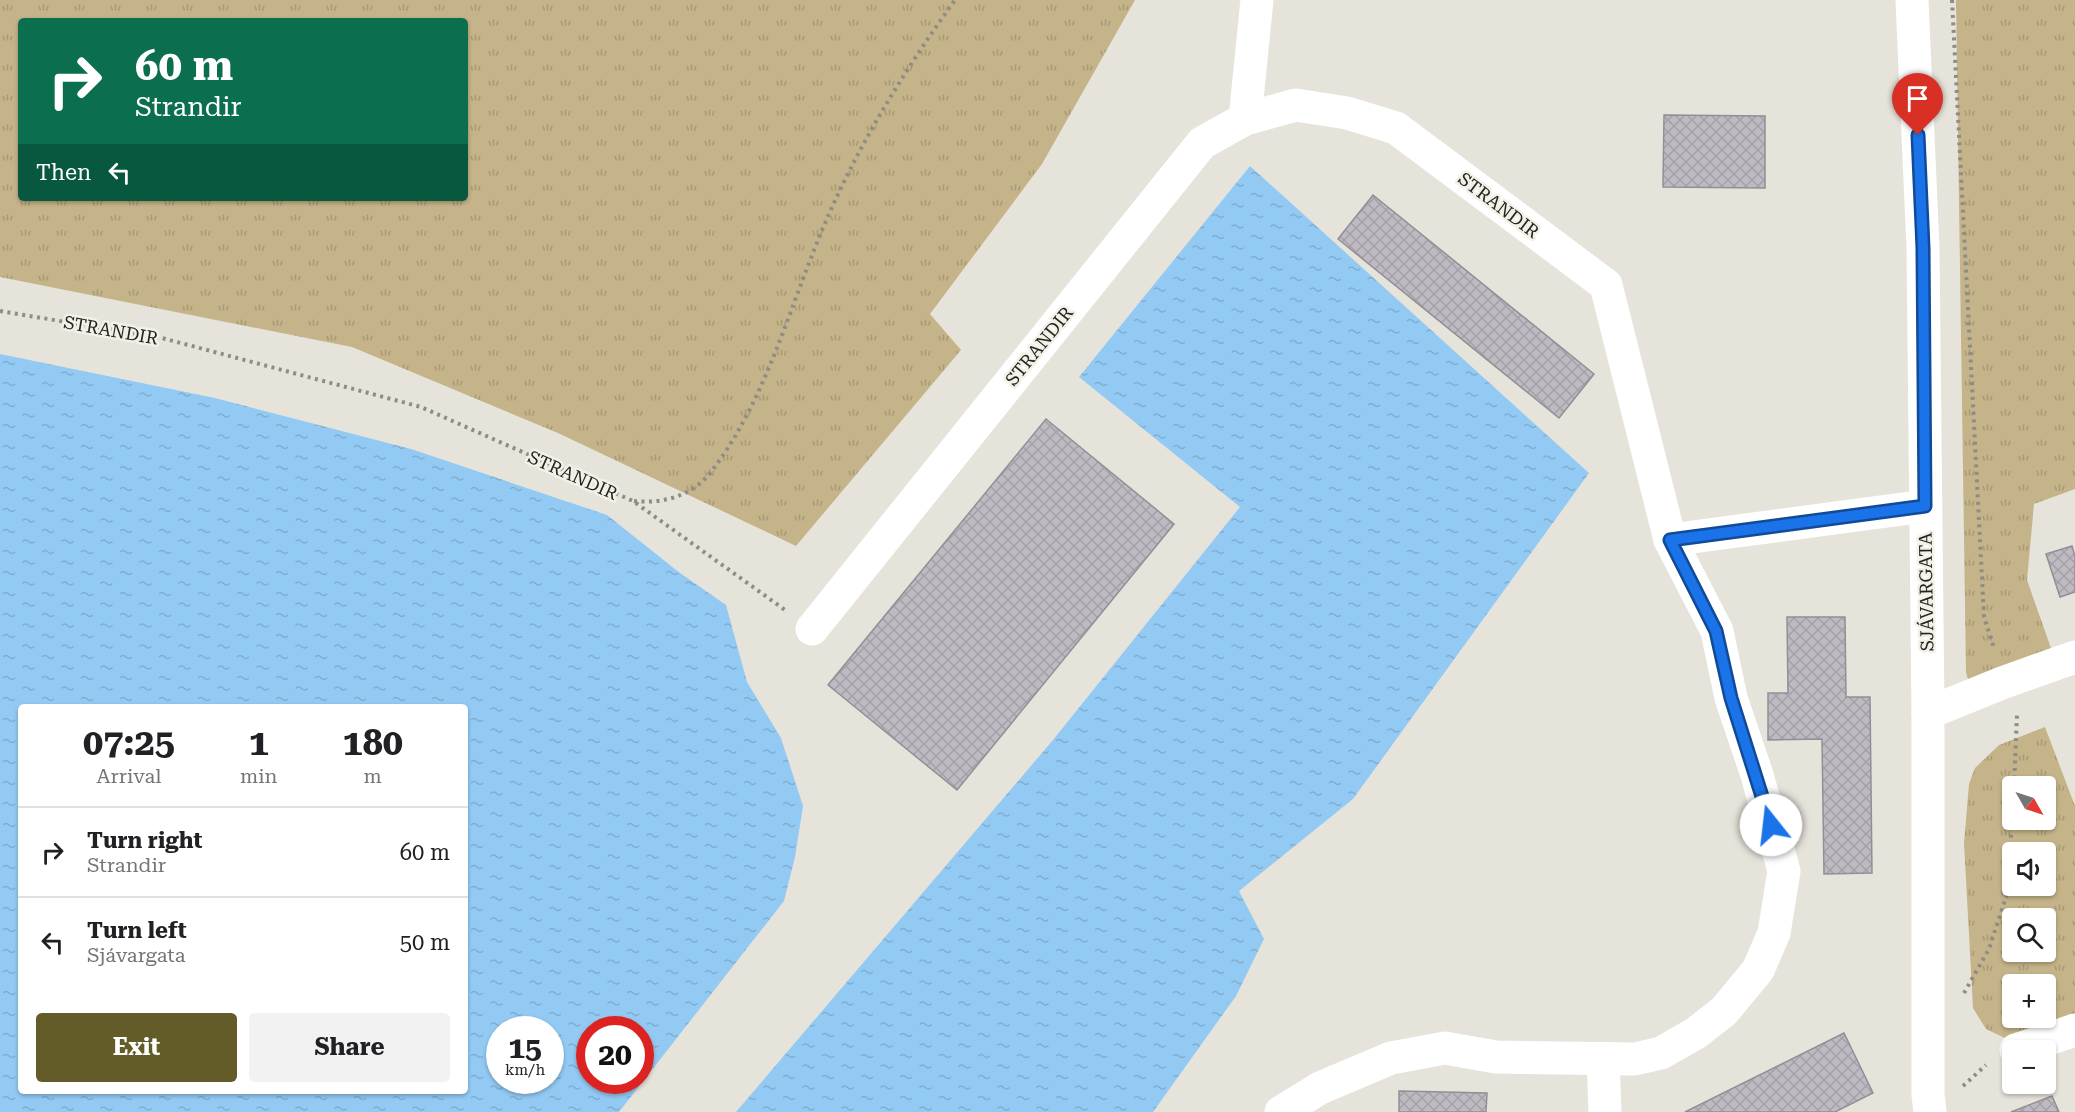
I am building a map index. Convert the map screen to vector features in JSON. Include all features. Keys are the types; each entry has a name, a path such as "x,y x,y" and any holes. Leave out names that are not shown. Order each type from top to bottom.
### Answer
{"street":[{"path":"1245,118 1257,0"},
{"name":"SJÁVARGATA","path":"1912,0 1923,248 1928,713 1928,1095 1930,1112"},
{"name":"STRANDIR","path":"812,629 1202,143 1245,118 1296,105 1347,113 1396,128 1606,285 1670,540 1716,631 1731,698 1757,775 1784,871 1774,933 1758,970 1724,1011 1696,1033 1661,1053 1635,1059 1603,1059 1496,1056 1445,1048 1391,1058 1320,1088 1281,1112"},
{"path":"1670,540 1925,506"},
{"path":"1928,713 2075,657"},
{"path":"2045,1040 2075,1030"},
{"path":"1603,1059 1605,1112"}],"path":[{"path":"633,501 649,503 680,496 710,473 745,418 773,361 804,274 855,161 890,98 955,0"},
{"path":"1952,0 1984,617 2002,683 2018,703 2014,776"},
{"name":"STRANDIR","path":"0,311 162,338 421,407 633,501 812,629"},
{"path":"1963,995 1989,949 2008,891 2011,830"},
{"path":"1961,1076 1961,1088"}],"green space":[{"path":"0,0 1135,0 1042,164 930,314 961,350 796,546 558,433 352,347 0,277"},
{"path":"1956,0 2075,0 2075,489 2034,504 2027,580 2053,654 1971,691 1966,672"},
{"path":"2045,727 2075,806 2075,1021 2056,1026 2056,974 2002,974 2002,1028 2051,1028 2009,1040 1986,1029 1973,1008 1964,843 1969,784 1975,768 1999,745"}],"water":[{"path":"1250,166 1589,473 1353,799 1239,891 1264,939 1236,996 1153,1112 736,1112 1053,740 1240,507 1079,377"},
{"path":"0,354 215,398 411,449 607,515 680,573 726,605 747,682 781,738 803,806 795,857 784,901 654,1067 654,1016 576,1016 576,1094 633,1094 619,1112 0,1112"}],"building":[{"path":"1664,115 1765,116 1765,188 1663,187"},
{"path":"1373,195 1594,374 1559,418 1338,239"},
{"path":"1046,419 1174,524 957,790 828,685"},
{"path":"2072,546 2075,556 2075,592 2060,597 2046,554"},
{"path":"1787,617 1845,617 1846,697 1870,697 1872,873 1824,874 1822,739 1768,740 1768,693 1788,693"},
{"path":"1844,1033 1873,1093 1835,1112 1685,1112"},
{"path":"1399,1091 1487,1093 1486,1112 1399,1112"},
{"path":"2052,1096 2059,1112 2011,1112"}],"route":[{"path":"1771,825 1731,698 1716,631 1670,540 1925,506 1923,248 1918,135"}]}
